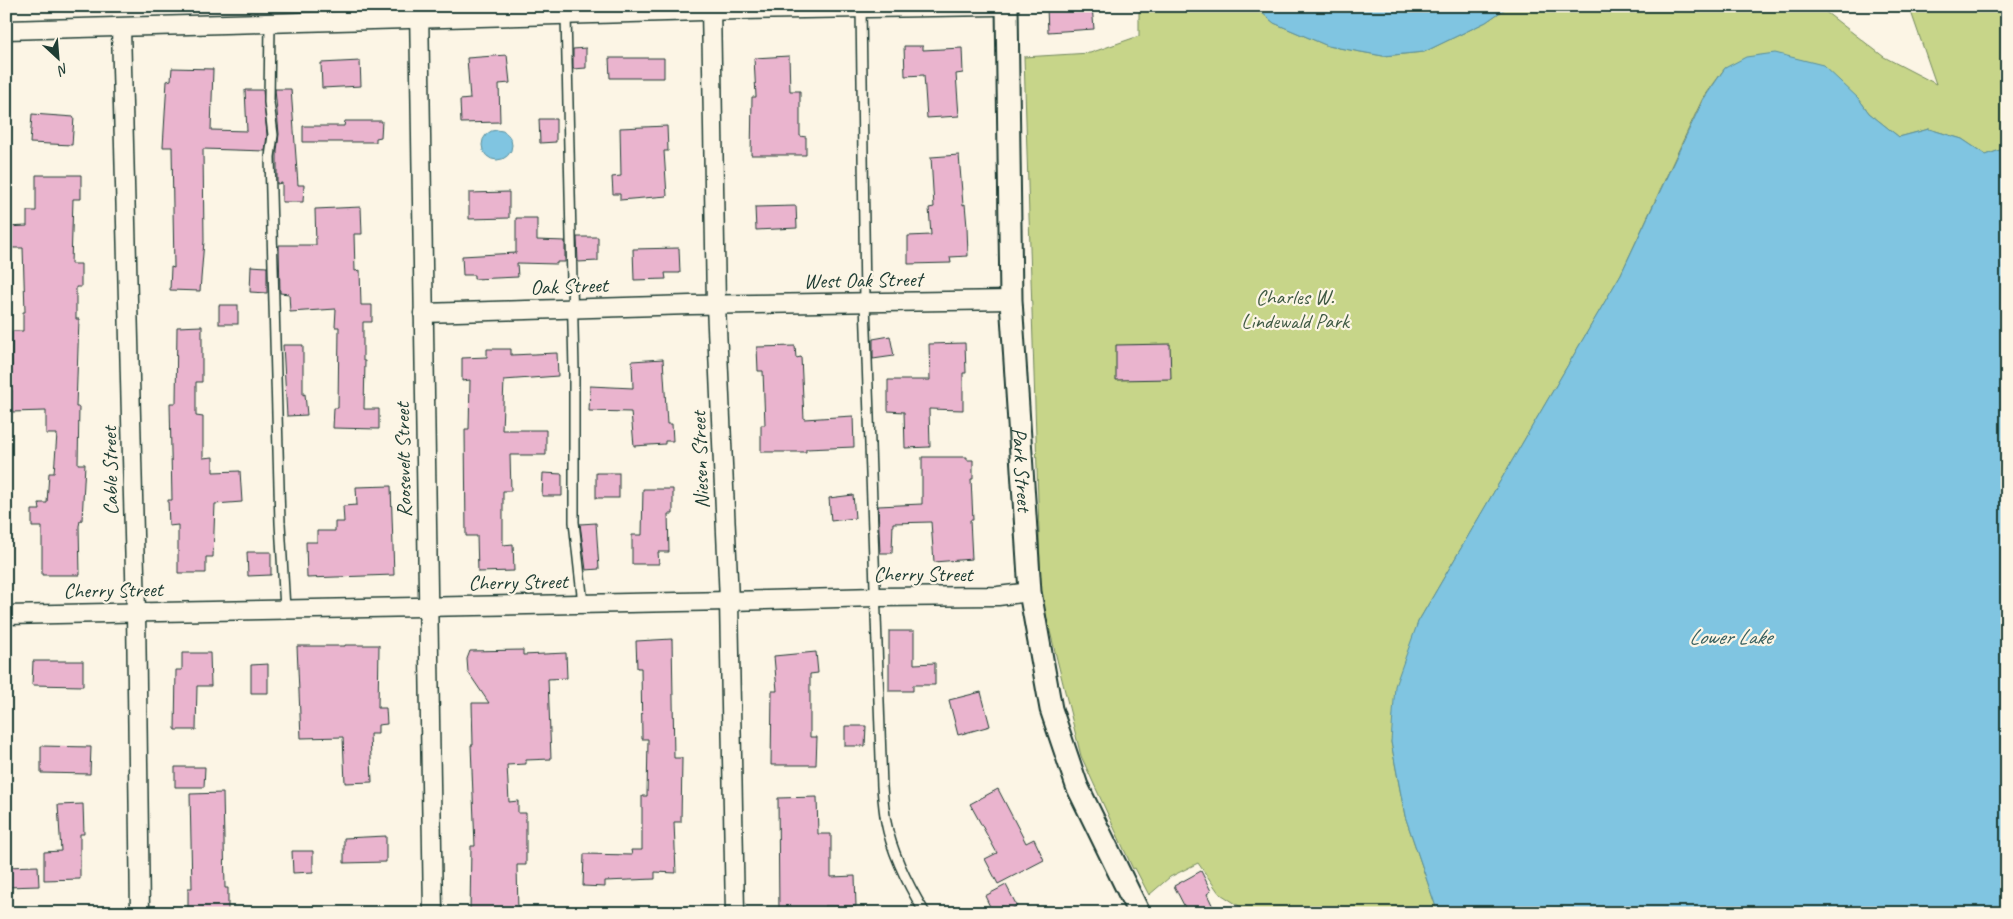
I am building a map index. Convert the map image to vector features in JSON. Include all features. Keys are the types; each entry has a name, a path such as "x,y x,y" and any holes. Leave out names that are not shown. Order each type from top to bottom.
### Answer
{"street":[{"path":"6,30 270,24 419,13 566,15 711,9 997,6"},
{"name":"Park Street","path":"1007,6 1011,300 1030,592 1051,709 1077,786 1139,913"},
{"name":"Niesen Street","path":"711,9 716,305 729,601 735,913"},
{"name":"Roosevelt Street","path":"419,13 433,913"},
{"name":"Cable Street","path":"121,28 136,612 140,913"},
{"name":"West Oak Street","path":"716,305 1011,300"},
{"name":"Oak Street","path":"423,313 716,305"},
{"name":"Cherry Street","path":"6,616 729,601 876,596 998,596 1030,592"}],"lane":[{"path":"862,7 866,302 882,787 886,822 893,847 912,891 925,913"},
{"path":"566,15 573,309 574,522 582,604"},
{"path":"270,24 269,102 274,134 270,157 272,236 280,523 285,609"}],"green space":[{"name":"Charles W. Lindewald Park","path":"1139,6 1254,6 1274,23 1328,46 1383,56 1424,52 1486,22 1509,6 1818,6 1884,57 1936,84 1909,6 2007,6 2007,146 1986,155 1962,139 1929,129 1899,137 1869,113 1859,99 1725,68 1702,100 1621,274 1418,622 1391,742 1405,816 1438,913 1250,913 1219,893 1198,863 1170,877 1149,895 1135,868 1133,869 1081,756 1041,595 1024,57 1090,53 1139,36"}],"water":[{"path":"1254,6 1509,6 1486,22 1424,52 1383,56 1328,46 1274,23"},
{"name":"Lower Lake","path":"1775,53 1823,65 1859,99 1869,113 1899,137 1929,129 1962,139 1986,155 2007,146 2007,913 1438,913 1405,816 1391,742 1395,686 1418,622 1621,274 1703,100 1725,68 1746,57"},
{"path":"497,130 503,131 511,139 511,151 503,159 497,160 491,159 483,151 482,145 483,139 491,131"}],"building":[{"path":"1092,6 1094,29 1048,32 1047,8"},
{"path":"904,46 923,46 923,50 962,48 963,73 956,74 959,116 927,118 924,75 905,76"},
{"path":"586,48 586,68 573,69 573,49"},
{"path":"507,55 510,83 499,84 500,122 461,123 460,100 470,99 467,58"},
{"path":"789,56 790,91 800,91 800,136 806,137 806,155 751,155 752,97 756,97 754,58"},
{"path":"609,58 664,58 664,78 610,78"},
{"path":"360,61 361,86 322,88 321,63"},
{"path":"172,68 213,69 211,130 247,131 245,90 263,90 267,135 265,151 203,149 204,241 200,291 170,290 171,267 174,268 172,147 163,147 167,81 171,80"},
{"path":"275,89 291,89 298,185 304,185 303,202 282,202 282,183 277,184 279,134"},
{"path":"32,114 74,117 72,145 30,143"},
{"path":"539,119 556,119 556,142 540,143"},
{"path":"345,121 382,121 381,137 376,138 376,142 303,142 303,126 344,126"},
{"path":"667,126 668,151 664,151 667,196 620,200 620,194 613,194 612,177 621,176 620,128"},
{"path":"959,155 963,205 965,204 968,256 950,257 951,263 908,264 908,236 931,235 929,208 934,207 931,157"},
{"path":"36,175 81,175 81,199 73,199 71,264 81,264 81,287 76,287 76,319 79,319 76,407 79,407 78,464 85,464 82,520 79,526 80,575 42,575 42,527 32,527 32,510 40,510 39,503 47,503 49,473 54,473 57,434 46,434 46,411 12,412 12,390 6,390 6,366 12,366 12,331 23,331 23,312 25,312 23,248 6,248 6,227 27,226 27,211 36,211"},
{"path":"509,192 509,218 469,219 469,193"},
{"path":"796,206 797,228 756,230 755,207"},
{"path":"361,207 362,234 354,234 355,271 360,270 361,305 372,305 372,322 363,322 363,361 365,361 364,409 379,409 379,429 333,428 334,408 338,408 339,327 335,327 336,309 290,312 289,294 280,293 279,245 316,245 315,209"},
{"path":"516,218 537,218 537,240 565,241 565,262 557,262 557,264 517,263 518,277 474,279 474,275 463,275 462,256 516,253"},
{"path":"577,237 598,237 598,261 578,262"},
{"path":"679,248 680,273 665,273 666,279 634,280 633,249"},
{"path":"251,266 267,267 267,293 250,292"},
{"path":"219,305 238,305 238,324 219,324"},
{"path":"202,326 202,382 196,382 196,416 203,417 203,458 213,457 213,472 240,471 242,502 215,504 213,557 206,557 206,573 178,573 178,525 169,526 168,500 172,500 170,403 176,403 177,327"},
{"path":"890,336 894,356 873,359 873,339"},
{"path":"965,343 966,373 963,373 963,410 929,409 930,447 905,448 904,412 888,411 888,380 930,380 929,344"},
{"path":"1170,344 1171,379 1116,380 1116,345"},
{"path":"283,345 303,345 303,395 305,394 307,415 287,416"},
{"path":"795,346 796,358 801,357 804,419 853,416 854,447 806,449 806,452 761,452 761,425 765,425 763,371 758,371 757,347"},
{"path":"487,349 511,349 511,355 557,353 558,376 504,380 502,430 546,430 546,455 510,455 511,491 503,491 503,545 513,544 514,571 478,572 477,536 466,536 465,429 469,429 470,380 462,381 462,358 487,357"},
{"path":"663,359 667,424 672,424 673,441 665,441 665,444 634,446 631,412 589,411 590,386 633,388 632,361"},
{"path":"922,457 967,457 967,460 973,460 973,479 971,479 973,520 970,520 972,559 934,562 931,522 893,523 892,553 880,553 878,506 922,504"},
{"path":"543,473 562,474 562,496 542,496"},
{"path":"596,473 619,473 619,498 596,498"},
{"path":"391,486 394,575 307,578 306,542 317,542 317,531 335,531 335,522 344,522 343,506 357,505 356,487"},
{"path":"643,489 673,489 673,514 668,514 669,552 658,552 659,564 632,564 632,535 642,535"},
{"path":"853,495 855,518 831,521 829,498"},
{"path":"596,523 599,569 586,570 580,524"},
{"path":"247,552 271,552 271,575 248,576"},
{"path":"889,631 914,631 914,664 935,663 935,685 913,685 913,691 889,691"},
{"path":"672,639 674,758 682,758 681,822 674,822 676,873 655,872 655,879 605,881 605,887 583,886 584,854 632,855 631,850 642,850 642,796 647,796 648,739 642,739 641,668 637,668 636,641"},
{"path":"379,645 378,708 386,708 387,724 378,725 378,734 370,734 372,782 345,783 343,737 301,738 297,646"},
{"path":"523,650 523,655 566,653 567,678 548,679 551,759 526,760 526,764 507,765 509,802 518,801 518,813 526,813 526,865 517,865 518,913 470,913 471,846 475,846 471,745 473,745 472,703 489,703 468,672 467,659 470,651"},
{"path":"816,652 818,673 810,674 810,737 817,737 816,765 771,765 772,691 777,691 774,656"},
{"path":"182,653 210,653 211,686 197,686 196,730 175,730 176,670 182,670"},
{"path":"33,661 83,661 83,686 32,685"},
{"path":"268,664 268,693 251,693 251,665"},
{"path":"981,692 990,726 958,735 949,700"},
{"path":"845,726 866,726 865,746 845,746"},
{"path":"41,746 91,747 90,774 41,773"},
{"path":"175,767 205,767 204,787 175,787"},
{"path":"998,789 1026,843 1034,839 1044,860 998,884 985,859 997,853 970,804"},
{"path":"223,793 225,888 228,888 228,913 188,913 188,888 192,888 190,794"},
{"path":"817,797 818,834 831,834 831,877 855,876 856,906 825,906 825,911 779,913 778,798"},
{"path":"83,804 84,834 80,834 80,879 44,880 44,852 61,851 58,805"},
{"path":"386,836 386,862 344,863 344,838"},
{"path":"292,851 313,851 313,872 293,873"},
{"path":"38,866 39,886 6,887 6,867"},
{"path":"1201,871 1211,891 1207,894 1216,913 1188,913 1174,886"},
{"path":"1006,885 1017,906 1003,913 993,913 985,896"}]}
